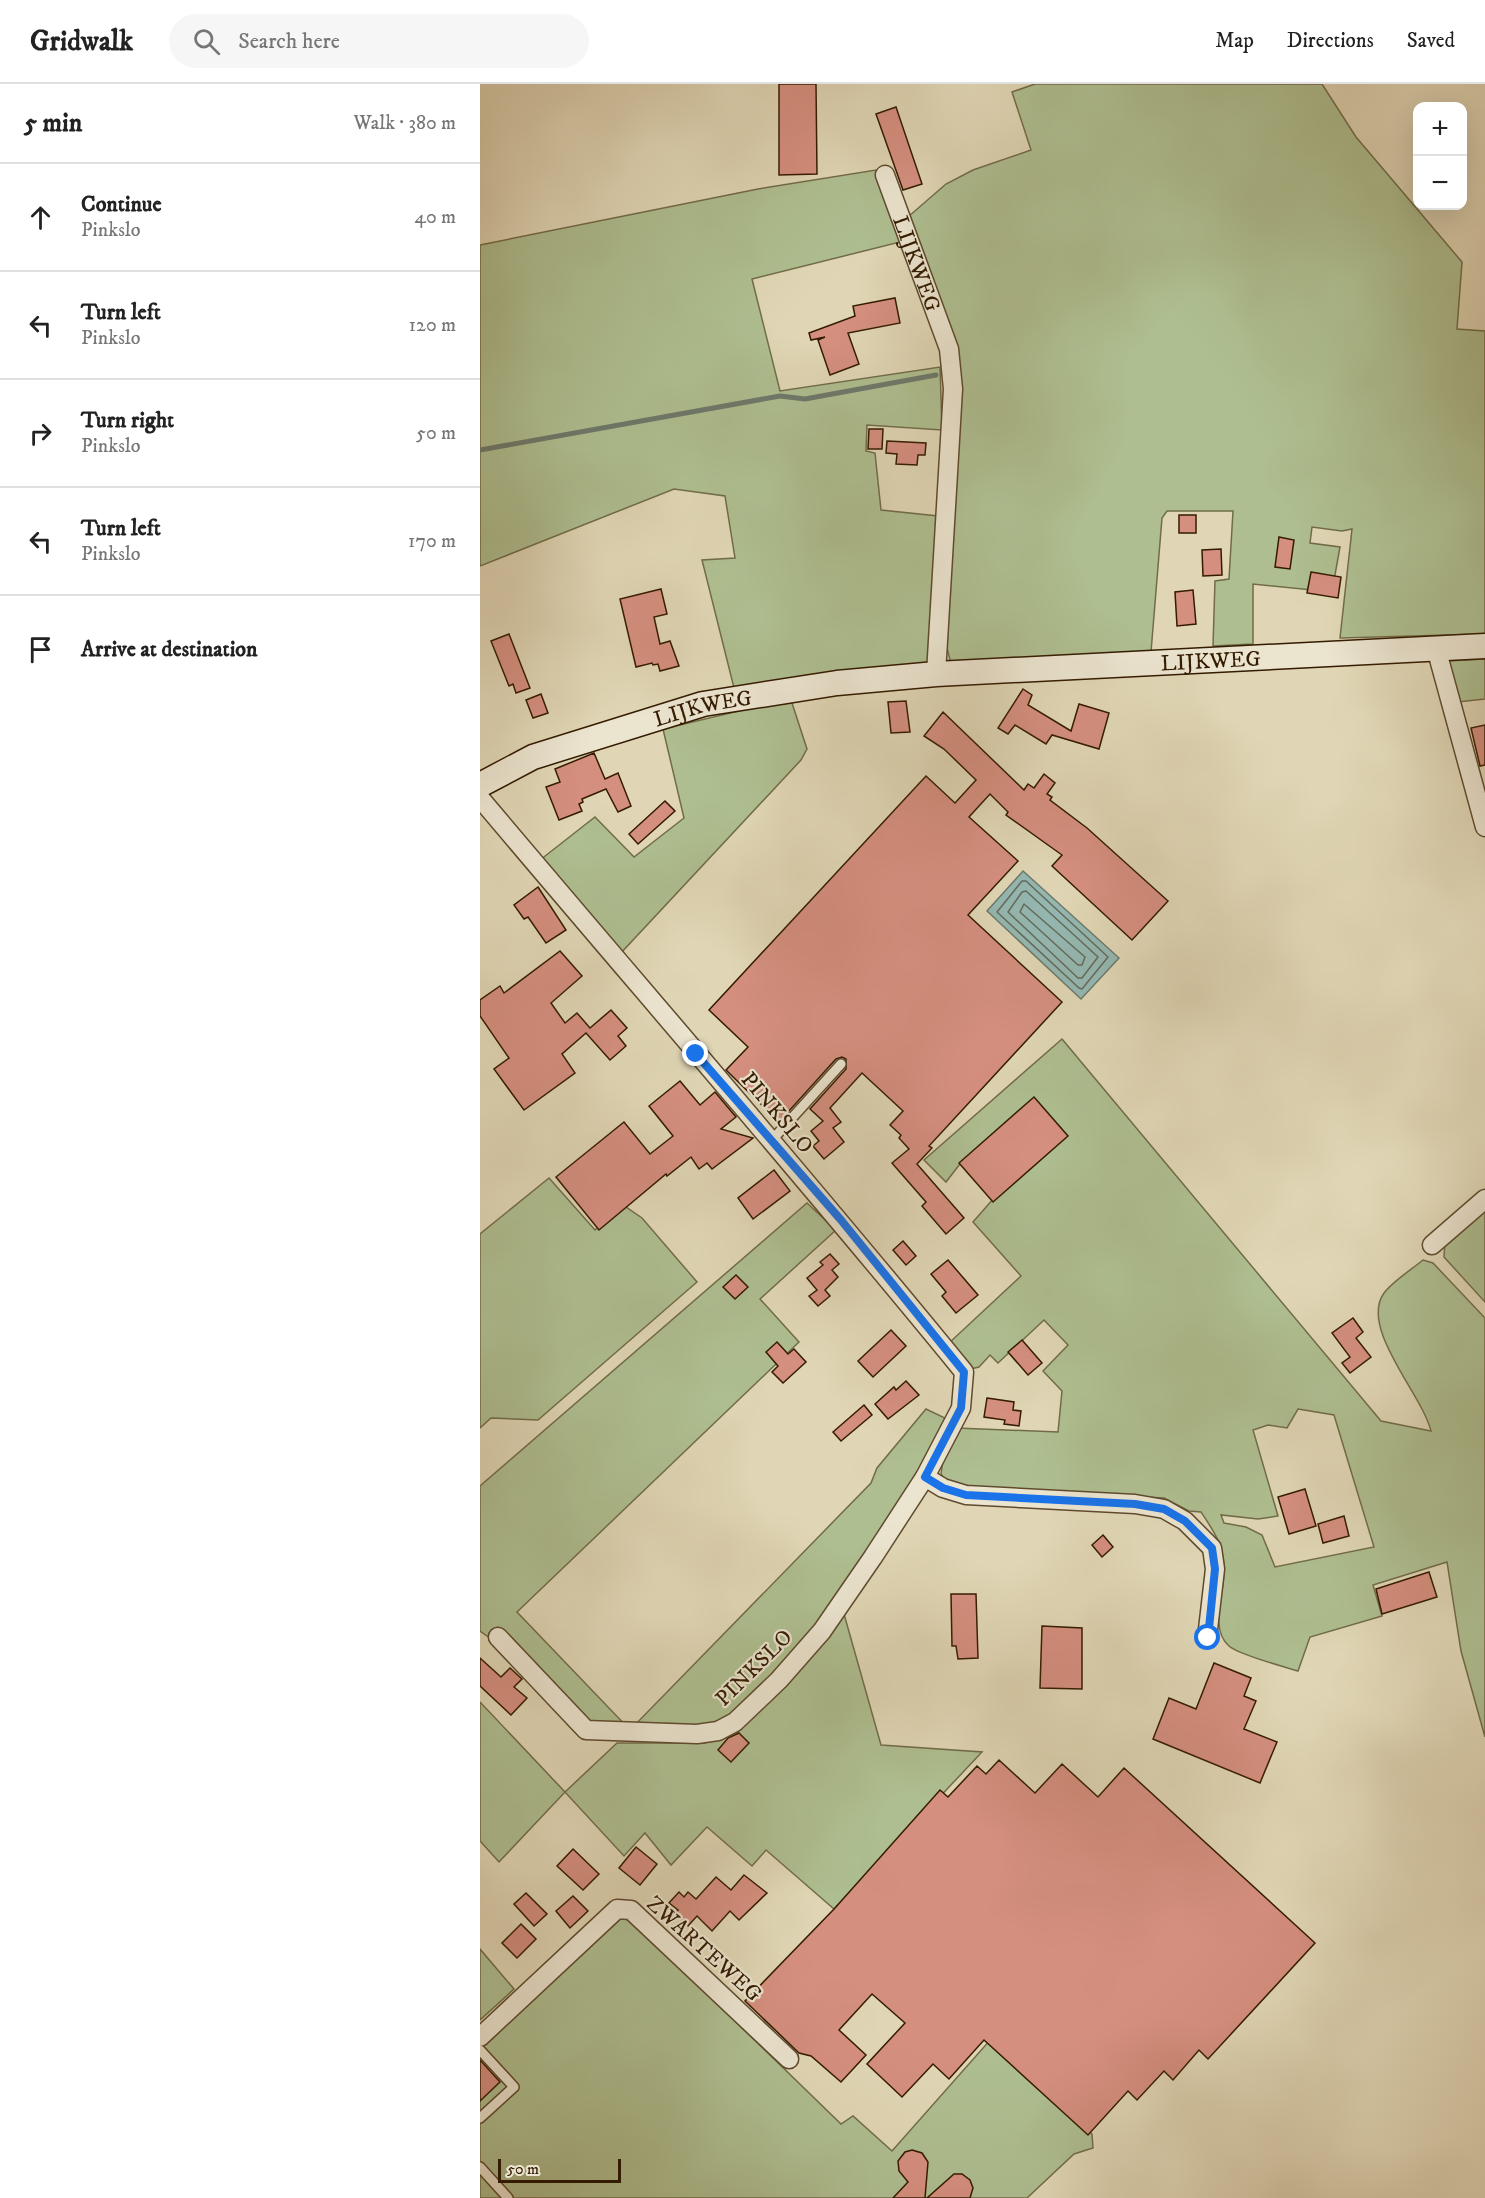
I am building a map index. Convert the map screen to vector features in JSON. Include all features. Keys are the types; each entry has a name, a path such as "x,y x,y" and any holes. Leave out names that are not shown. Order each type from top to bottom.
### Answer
{"street":[{"name":"LIJKWEG","path":"885,176 949,349 953,389 936,674"},
{"name":"LIJKWEG","path":"480,785 533,758 703,704 837,683 936,674 1485,646"},
{"path":"1436,648 1485,827"},
{"name":"PINKSLO","path":"480,798 696,1054 772,1140 964,1372 961,1408 925,1477 822,1631 779,1680 735,1722 718,1731 697,1734 586,1730 498,1637"},
{"path":"1432,1245 1485,1199"},
{"path":"925,1477 943,1488 966,1495 1135,1504 1164,1509 1178,1517 1212,1548 1215,1569 1208,1638"},
{"name":"ZWARTEWEG","path":"480,2037 617,1909 631,1910 789,2059"}],"lane":[{"path":"772,1140 841,1064"},
{"path":"480,2050 514,2086 480,2118"},
{"path":"480,2167 508,2198"}],"green space":[{"path":"1035,84 1322,84 1356,137 1413,204 1413,210 1418,210 1462,262 1457,329 1485,331 1485,634 1340,638 1352,529 1342,531 1312,527 1310,543 1340,547 1332,592 1253,584 1253,644 1213,646 1215,581 1229,579 1233,511 1167,511 1162,518 1151,652 960,666 950,660 947,648 957,405 908,217 946,184 973,170 1031,150 1012,92"},
{"path":"876,170 900,242 752,279 780,391 940,367 942,430 867,425 866,451 875,453 881,510 938,516 930,659 922,669 735,692 702,560 735,558 725,496 674,489 480,566 480,245 758,189"},
{"path":"1485,659 1485,699 1458,702 1447,661"},
{"path":"792,703 807,749 801,760 619,955 540,860 595,817 634,857 684,818 663,729 764,705"},
{"path":"1062,1039 1381,1421 1431,1431 1386,1342 1380,1324 1378,1307 1384,1293 1397,1280 1423,1260 1433,1263 1485,1318 1485,1737 1461,1651 1447,1562 1373,1585 1382,1616 1310,1637 1298,1671 1242,1653 1229,1646 1223,1638 1219,1619 1224,1576 1222,1551 1201,1512 1189,1511 1164,1498 950,1487 941,1474 943,1461 957,1428 1058,1432 1062,1391 1043,1371 1068,1345 1044,1320 998,1363 990,1355 979,1367 967,1370 949,1343 1021,1276 973,1222 994,1198 963,1160 946,1182 924,1160","holes":["1298,1409 1334,1415 1374,1547 1275,1567 1262,1535 1246,1527 1224,1523 1221,1515 1258,1519 1278,1516 1253,1430 1268,1425 1287,1428"]},
{"path":"549,1178 595,1230 623,1205 642,1218 697,1282 538,1420 491,1418 480,1428 480,1234"},
{"path":"807,1203 836,1230 760,1299 799,1342 517,1612 630,1730 871,1483 877,1468 926,1409 947,1419 939,1438 871,1554 809,1642 740,1712 715,1729 671,1732 593,1729 572,1722 497,1643 480,1631 480,1486"},
{"path":"1485,1208 1485,1302 1444,1257 1445,1242"},
{"path":"844,1614 881,1745 982,1752 834,1909 766,1850 752,1866 707,1827 671,1865 645,1833 624,1856 565,1792 617,1743 705,1743 736,1734"},
{"path":"480,1702 565,1792 499,1862 480,1841"},
{"path":"619,1917 632,1921 841,2124 853,2116 892,2151 991,2039 1092,2134 1093,2148 1074,2154 1027,2198 480,2198 480,2047"},
{"path":"480,1949 514,1989 480,2020"}],"water":[{"path":"1023,871 1119,958 1081,999 987,911"}],"building":[{"path":"779,84 816,84 817,174 779,175"},
{"path":"896,107 922,184 903,190 876,114"},
{"path":"895,298 900,323 848,333 859,364 830,375 818,340 825,337 811,340 809,333 855,316 853,306"},
{"path":"869,429 883,429 882,449 868,449"},
{"path":"887,441 926,443 925,455 918,455 917,465 896,464 897,454 886,453"},
{"path":"1179,515 1196,515 1196,533 1179,533"},
{"path":"1279,537 1294,540 1290,569 1275,567"},
{"path":"1221,549 1222,575 1203,576 1202,550"},
{"path":"1311,572 1341,577 1338,598 1307,593"},
{"path":"661,589 667,614 654,617 660,644 670,641 679,666 660,671 658,664 653,665 652,663 636,667 620,599"},
{"path":"1193,590 1196,624 1177,626 1175,592"},
{"path":"509,634 530,688 516,693 513,684 509,686 491,641"},
{"path":"1023,689 1032,695 1028,705 1071,731 1079,704 1109,713 1099,749 1052,735 1046,744 1015,725 1008,734 998,728"},
{"path":"541,694 548,713 533,718 526,700"},
{"path":"906,701 910,732 891,733 888,702"},
{"path":"943,712 1024,790 1028,784 1034,788 1044,774 1055,783 1047,794 1052,797 1050,800 1087,828 1168,901 1132,940 1052,866 1062,855 1006,815 1008,812 990,794 969,817 1018,861 968,915 1062,1002 929,1146 932,1148 917,1164 964,1218 946,1234 922,1206 926,1202 892,1163 909,1149 899,1138 901,1135 890,1125 903,1111 862,1073 830,1108 841,1122 833,1128 844,1142 824,1159 813,1146 819,1141 811,1131 823,1121 810,1109 846,1069 846,1059 842,1057 836,1059 779,1122 726,1070 748,1047 709,1010 926,776 955,803 976,780 944,749 924,736"},
{"path":"1485,725 1485,765 1480,766 1471,728"},
{"path":"594,753 605,779 618,773 631,806 618,812 606,789 582,799 583,802 579,804 582,811 559,820 546,787 560,782 555,769"},
{"path":"665,801 675,811 638,844 629,834"},
{"path":"538,887 566,930 546,943 528,917 524,919 514,905"},
{"path":"560,951 582,976 551,1003 565,1023 577,1013 590,1028 611,1010 627,1028 618,1036 626,1046 610,1060 586,1033 562,1054 575,1073 524,1110 494,1069 509,1058 480,1016 480,1000 500,986 504,993"},
{"path":"680,1081 700,1105 715,1092 736,1117 721,1129 753,1138 712,1169 707,1163 699,1169 691,1157 667,1176 666,1174 599,1230 556,1177 624,1122 650,1154 673,1136 649,1106"},
{"path":"1034,1097 1068,1136 993,1202 959,1163"},
{"path":"774,1170 790,1191 753,1219 738,1198"},
{"path":"903,1241 916,1256 906,1265 893,1250"},
{"path":"830,1254 839,1264 832,1270 838,1277 825,1290 830,1296 818,1306 809,1296 817,1290 807,1278 823,1265 820,1262"},
{"path":"948,1260 978,1295 956,1313 942,1296 946,1292 931,1274"},
{"path":"736,1275 748,1287 735,1299 723,1287"},
{"path":"1353,1318 1363,1332 1356,1338 1371,1357 1350,1373 1342,1363 1350,1357 1332,1333"},
{"path":"891,1330 906,1346 873,1377 858,1361"},
{"path":"1022,1340 1042,1363 1028,1375 1008,1352"},
{"path":"777,1342 788,1354 794,1349 806,1362 783,1383 772,1372 778,1366 766,1352"},
{"path":"906,1381 919,1395 888,1419 875,1404 894,1387 896,1390"},
{"path":"987,1398 1014,1402 1013,1410 1021,1411 1019,1426 1004,1424 1005,1420 984,1417"},
{"path":"864,1405 872,1415 841,1441 833,1432"},
{"path":"1305,1489 1316,1526 1289,1534 1278,1497"},
{"path":"1344,1516 1349,1536 1323,1543 1318,1524"},
{"path":"1103,1535 1113,1547 1102,1557 1092,1545"},
{"path":"1429,1572 1437,1597 1382,1614 1376,1589"},
{"path":"951,1594 976,1594 978,1658 958,1659 956,1646 952,1646"},
{"path":"1042,1626 1082,1628 1082,1689 1040,1688"},
{"path":"480,1658 501,1677 510,1668 522,1679 514,1687 527,1698 511,1715 480,1686"},
{"path":"1214,1663 1251,1678 1244,1696 1256,1701 1244,1729 1277,1742 1260,1783 1153,1739 1169,1698 1196,1709"},
{"path":"739,1733 749,1743 731,1762 718,1750 728,1738"},
{"path":"999,1760 1035,1793 1062,1764 1098,1797 1124,1768 1315,1943 1208,2059 1199,2050 1173,2080 1164,2071 1137,2100 1128,2091 1088,2135 984,2040 949,2079 933,2064 902,2097 867,2064 905,2023 872,1994 839,2030 866,2055 841,2082 811,2056 799,2053 745,2001 835,1908 940,1790 948,1797 977,1766 986,1774"},
{"path":"636,1847 657,1864 640,1885 619,1868"},
{"path":"573,1849 599,1874 583,1890 557,1866"},
{"path":"744,1875 767,1893 739,1920 730,1911 712,1931 697,1916 688,1926 674,1913 678,1910 669,1903 679,1892 684,1897 688,1892 696,1899 716,1877 731,1890"},
{"path":"526,1893 547,1914 534,1926 514,1904"},
{"path":"573,1896 588,1911 570,1928 556,1911"},
{"path":"521,1924 536,1939 517,1958 502,1943"},
{"path":"480,2060 500,2082 480,2101"},
{"path":"912,2150 922,2153 928,2162 925,2198 893,2198 908,2182 899,2171 898,2161 905,2152"},
{"path":"954,2174 962,2174 970,2180 973,2188 970,2198 927,2198"}],"waterway":[{"path":"480,450 780,396 805,399 936,375"}],"route":[{"path":"696,1054 772,1140 811,1189 841,1220 964,1372 961,1408 925,1477 943,1488 966,1495 1135,1504 1164,1509 1185,1521 1212,1548 1215,1569 1208,1638"}]}
